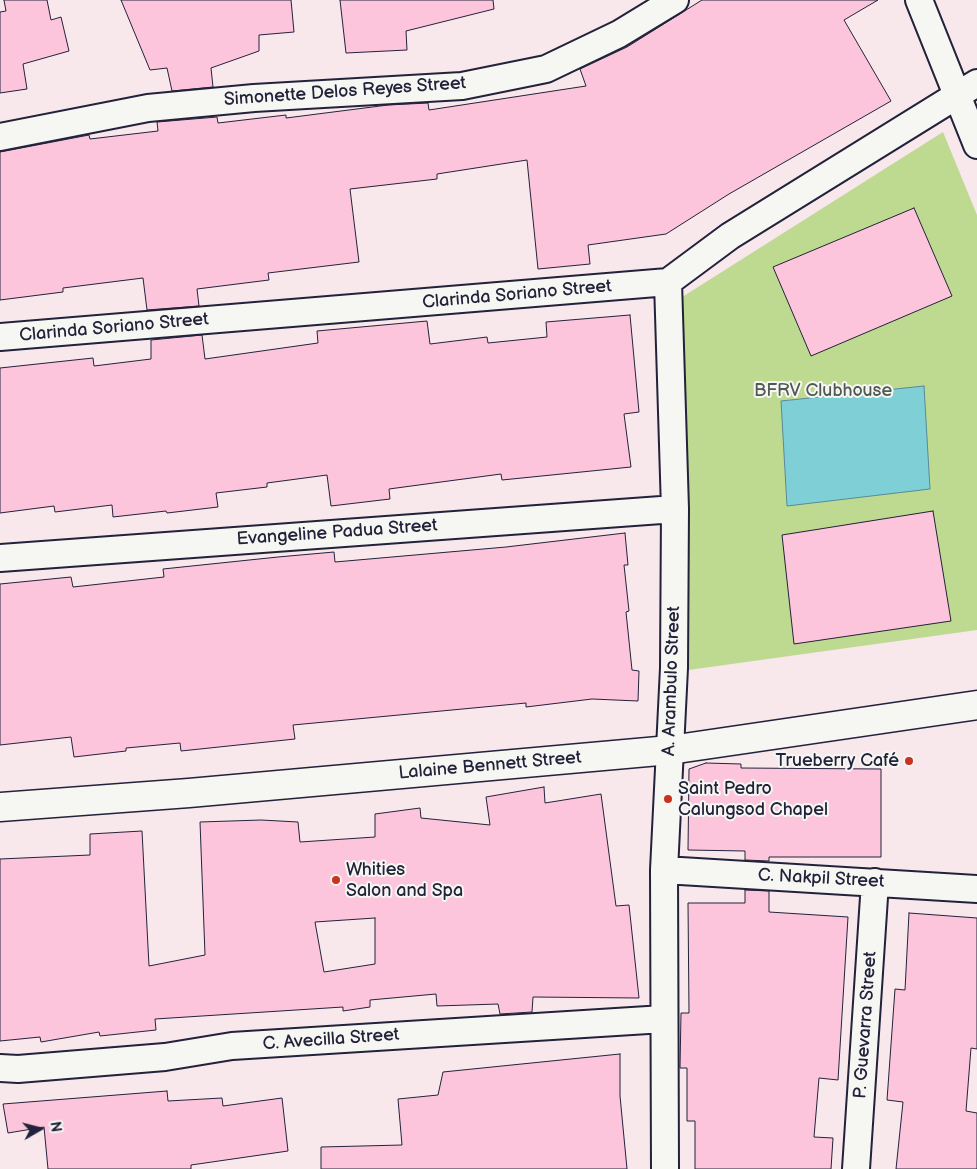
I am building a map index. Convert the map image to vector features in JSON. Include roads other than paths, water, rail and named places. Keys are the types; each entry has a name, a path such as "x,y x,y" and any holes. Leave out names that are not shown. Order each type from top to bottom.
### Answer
{"street":[{"name":"Simonette Delos Reyes Street","path":"0,137 148,108 254,98 462,86 546,69 619,34 675,0"},
{"path":"919,0 967,89 977,145"},
{"path":"668,282 730,236 967,89"},
{"name":"Clarinda Soriano Street","path":"0,337 668,282"},
{"name":"A. Arambulo Street","path":"665,1169 664,870 674,668 675,509 668,282"},
{"name":"Evangeline Padua Street","path":"0,558 675,509"},
{"name":"Lalaine Bennett Street","path":"0,807 189,794 670,750 977,705"},
{"name":"C. Nakpil Street","path":"664,870 977,889"},
{"name":"P. Guevarra Street","path":"856,1169 876,882"},
{"name":"C. Avecilla Street","path":"0,1068 18,1069 165,1057 232,1046 664,1019"}],"water":[{"path":"924,386 930,489 787,506 781,401"}],"place":[{"name":"Trueberry Café","path":"909,761"},
{"name":"Saint Pedro Calungsod Chapel","path":"668,799"},
{"name":"Whities Salon and Spa","path":"336,880"}],"park label":[{"name":"BFRV Clubhouse","path":"823,391"}]}
